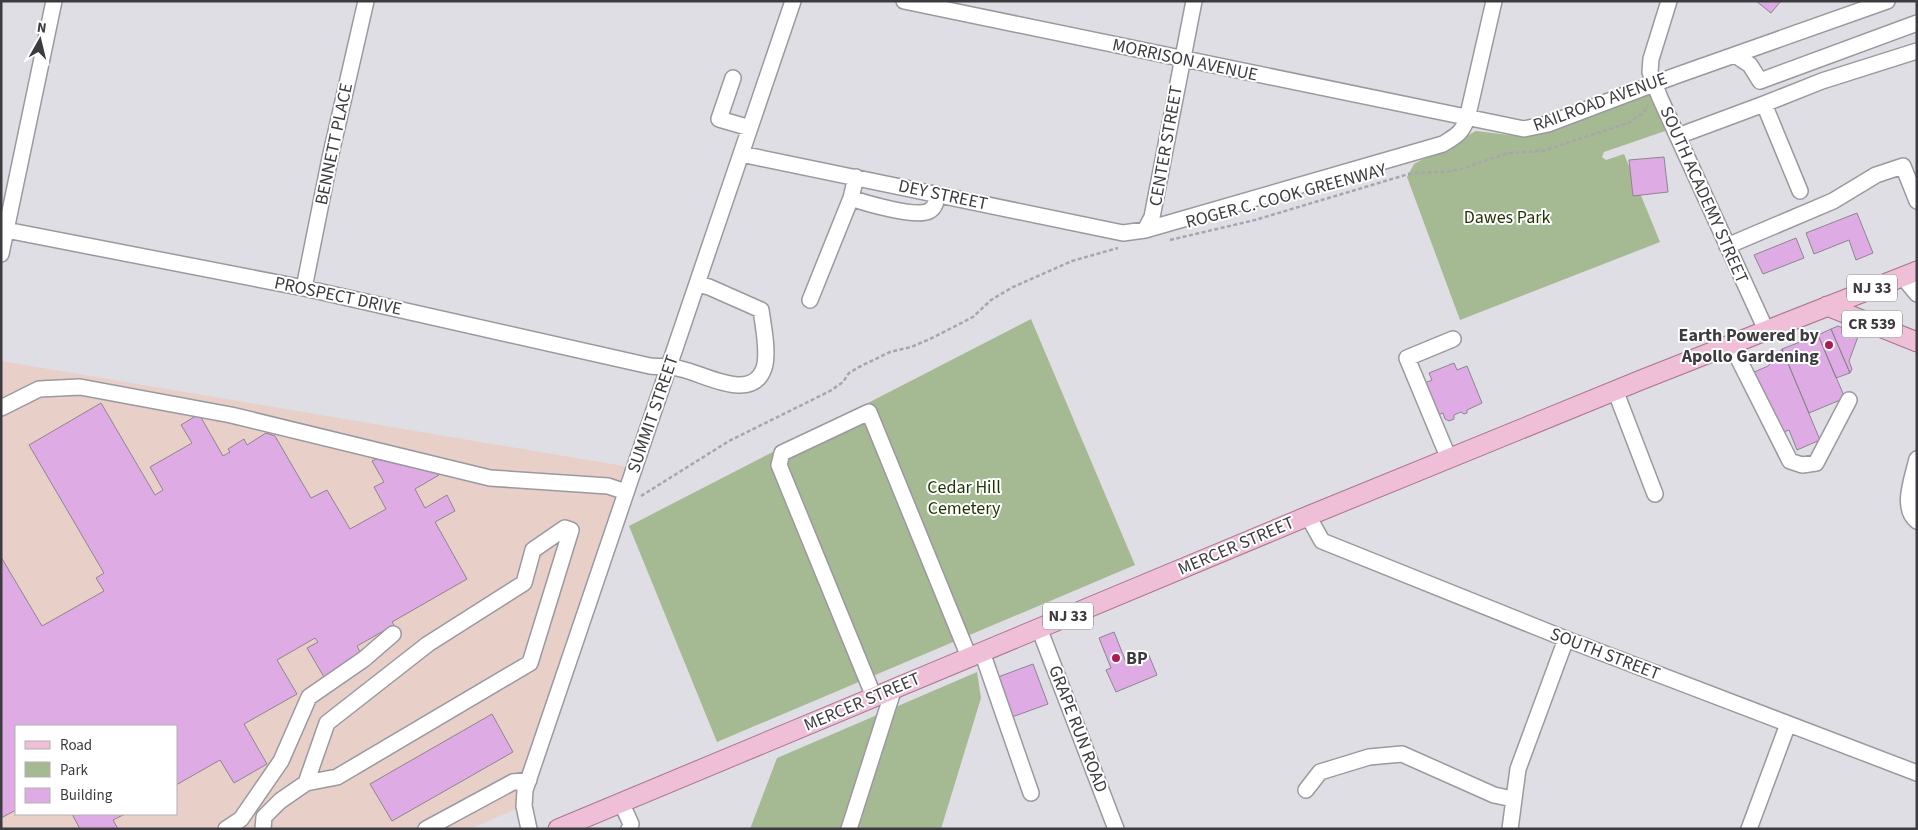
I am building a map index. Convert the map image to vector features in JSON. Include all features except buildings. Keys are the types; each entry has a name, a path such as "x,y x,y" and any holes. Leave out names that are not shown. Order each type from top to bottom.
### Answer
{"main road":[{"name":"MERCER STREET","path":"563,828 621,802 1308,516 1615,390 1909,273"},
{"name":"CR 539","path":"1827,306 1917,342"}],"street":[{"path":"1,254 54,1"},
{"name":"BENNETT PLACE","path":"304,288 330,158 366,1"},
{"name":"SUMMIT STREET","path":"529,829 524,806 525,790 793,1"},
{"name":"MORRISON AVENUE","path":"904,1 1467,118"},
{"name":"CENTER STREET","path":"1145,230 1152,217 1194,1"},
{"path":"1145,230 1443,144 1462,131 1467,118 1494,1"},
{"name":"SOUTH ACADEMY STREET","path":"1669,1 1651,59 1650,72 1766,330"},
{"name":"RAILROAD AVENUE","path":"1467,118 1524,129 1538,127 1887,1"},
{"path":"1735,55 1750,65 1760,81 1917,23"},
{"path":"1678,136 1822,81 1917,51"},
{"path":"733,78 719,119 750,128"},
{"path":"1764,104 1800,191"},
{"name":"DEY STREET","path":"741,154 1123,233 1145,230"},
{"path":"1727,246 1833,200 1876,175 1903,166 1917,201"},
{"path":"810,300 851,198 856,177"},
{"path":"851,198 875,205 922,213 930,211 935,205 938,194"},
{"name":"PROSPECT DRIVE","path":"6,230 304,288 650,366 680,368 732,385 748,384 757,380 764,367 765,350 761,310 709,287 697,284"},
{"path":"1909,273 1917,294"},
{"path":"1449,459 1406,358 1453,339"},
{"path":"1731,344 1790,461 1802,464 1816,463 1849,400"},
{"path":"1,408 39,389 80,387 231,415 490,478 608,486 624,498"},
{"path":"1615,390 1655,494"},
{"path":"874,697 779,465 782,453 869,412 976,654 1031,793"},
{"path":"1917,459 1908,505 1912,517 1917,521"},
{"name":"SOUTH STREET","path":"1308,516 1322,541 1566,639 1917,773"},
{"path":"263,829 264,817 280,801 306,783 337,777 530,663 571,530 564,528 533,550 524,584 428,644 327,723 306,783"},
{"name":"GRAPE RUN ROAD","path":"1039,628 1116,829"},
{"path":"226,829 241,819 281,761 310,697 364,659 393,634"},
{"path":"1510,829 1518,769 1566,639"},
{"path":"850,829 894,688"},
{"path":"1749,829 1788,724"},
{"path":"1306,790 1320,772 1369,757 1402,754 1494,795 1513,799"},
{"path":"426,829 513,782 529,780"},
{"path":"621,802 631,824 630,829"}],"path":[{"name":"ROGER C. COOK GREENWAY","path":"1165,241 1255,220 1412,173 1444,172 1460,169 1498,155 1542,151 1632,120 1643,113 1648,104"},
{"path":"624,498 648,493 695,461 729,441 830,391 843,382 849,373 859,367 890,352 930,340 973,317 991,300 1013,287 1072,261 1123,247"}],"shaded area":[{"path":"1,361 635,468 521,807 469,829 1,829"}],"green space":[{"name":"Dawes Park","path":"1651,94 1668,130 1604,152 1602,157 1606,160 1624,154 1660,242 1460,320 1407,177 1414,164 1476,131 1525,137"},
{"name":"Cedar Hill Cemetery","path":"1031,319 1135,565 717,742 629,526"},
{"path":"977,672 981,698 941,829 750,829 777,758"}],"place":[{"name":"Earth Powered by Apollo Gardening","path":"1829,345"},
{"name":"BP","path":"1116,658"}]}
